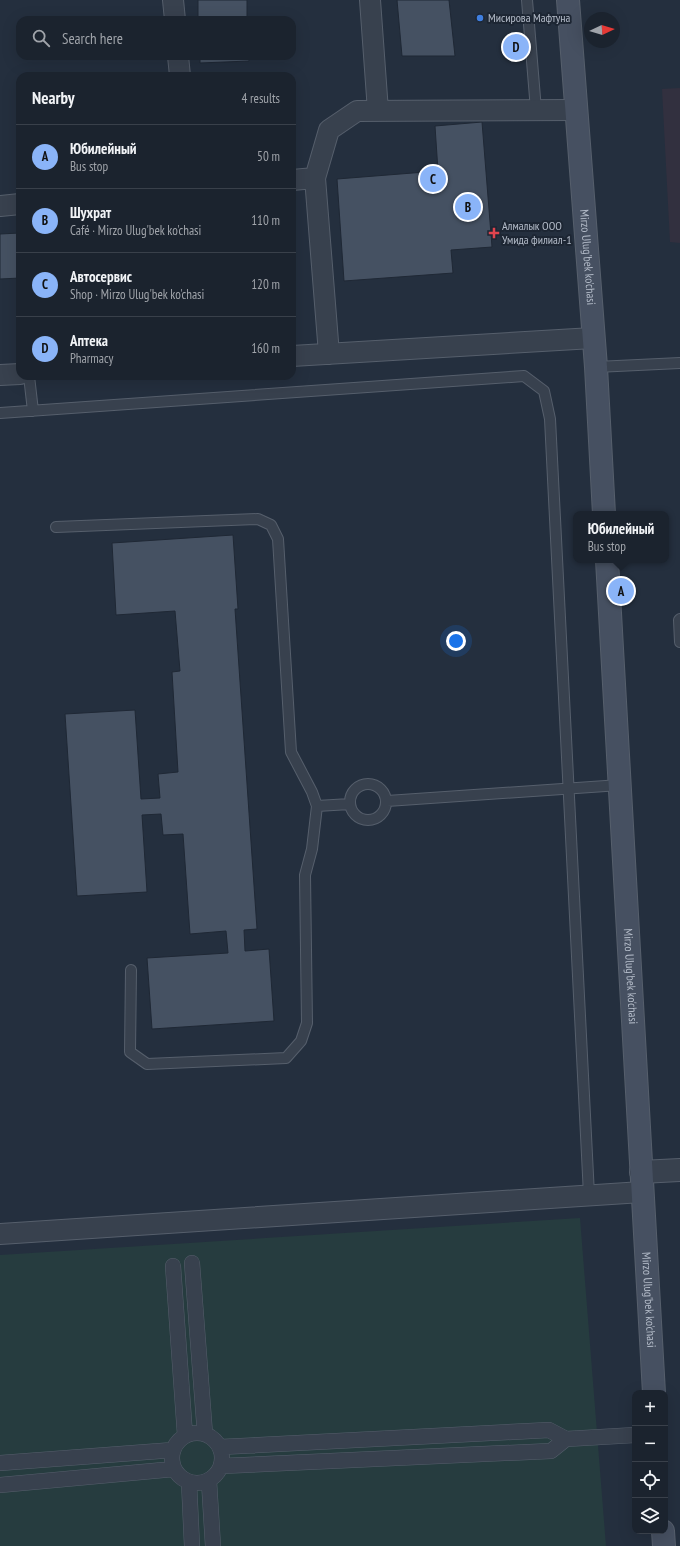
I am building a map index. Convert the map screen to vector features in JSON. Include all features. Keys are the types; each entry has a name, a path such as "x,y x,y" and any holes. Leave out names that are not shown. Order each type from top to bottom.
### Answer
{"main road":[{"name":"Mirzo Ulug'bek ko'chasi","path":"568,0 592,338 596,368 604,511"},
{"name":"Mirzo Ulug'bek ko'chasi","path":"607,563 654,1390"},
{"path":"663,1534 664,1546"}],"street":[{"path":"173,0 175,16"},
{"path":"370,0 378,111"},
{"path":"178,60 180,72"},
{"path":"329,354 315,178 329,130 357,111 576,110"},
{"path":"296,180 315,178"},
{"path":"0,206 16,204"},
{"path":"296,356 592,338"},
{"path":"0,375 16,374"},
{"path":"0,1234 589,1195 642,1182 680,1170"},
{"path":"192,1263 205,1434"},
{"path":"173,1266 185,1435"},
{"path":"220,1446 549,1430 566,1439 632,1435"},
{"path":"195,1432 205,1434 214,1438 220,1446 223,1456 221,1466 216,1475 208,1481 199,1484 189,1482 180,1478 174,1470 171,1460 173,1450 178,1441 185,1435 195,1432"},
{"path":"221,1466 551,1451 566,1439"},
{"path":"0,1463 173,1450"},
{"path":"0,1485 174,1470"},
{"path":"208,1481 213,1546"},
{"path":"189,1482 192,1546"}],"lane":[{"path":"527,0 536,110"},
{"path":"596,368 680,363"},
{"path":"0,413 524,376 544,392 550,419 589,1195"},
{"path":"29,380 33,411"},
{"path":"56,527 258,519 271,525 278,539 291,752 312,792 316,806 312,849 305,875 307,1023 301,1041 286,1058 147,1064 130,1052 131,970"},
{"path":"680,619 680,642"},
{"path":"366,784 376,785 383,791 387,801 385,809 379,817 370,820 361,819 354,813 350,804 352,795 357,787 366,784"},
{"path":"387,801 620,785"},
{"path":"316,806 350,804"}],"shaded area":[{"path":"680,88 680,243 670,242 662,89"}],"green space":[{"path":"580,1218 606,1546 0,1546 0,1255"}],"building":[{"path":"198,0 247,0 247,16 198,16"},
{"path":"397,0 449,0 455,56 402,56"},
{"path":"200,60 249,60 249,61 200,63"},
{"path":"482,122 492,247 451,250 453,273 344,281 337,179 438,171 435,126"},
{"path":"16,233 16,278 0,279 0,234"},
{"path":"233,535 238,609 235,609 257,929 244,930 245,951 269,949 274,1021 152,1029 147,958 228,953 226,931 190,934 183,834 163,835 161,814 142,815 147,892 77,896 65,714 135,710 141,799 160,798 158,774 178,772 172,672 180,671 175,611 116,615 112,543"}],"place":[{"name":"Мисирова Мафтуна","path":"480,18"},
{"name":"Аптека","path":"516,47"},
{"name":"Автосервис","path":"433,179"},
{"name":"Шухрат","path":"468,207"},
{"name":"Алмалык ООО Умида филиал-1","path":"494,233"},
{"name":"Юбилейный","path":"621,591"}]}
